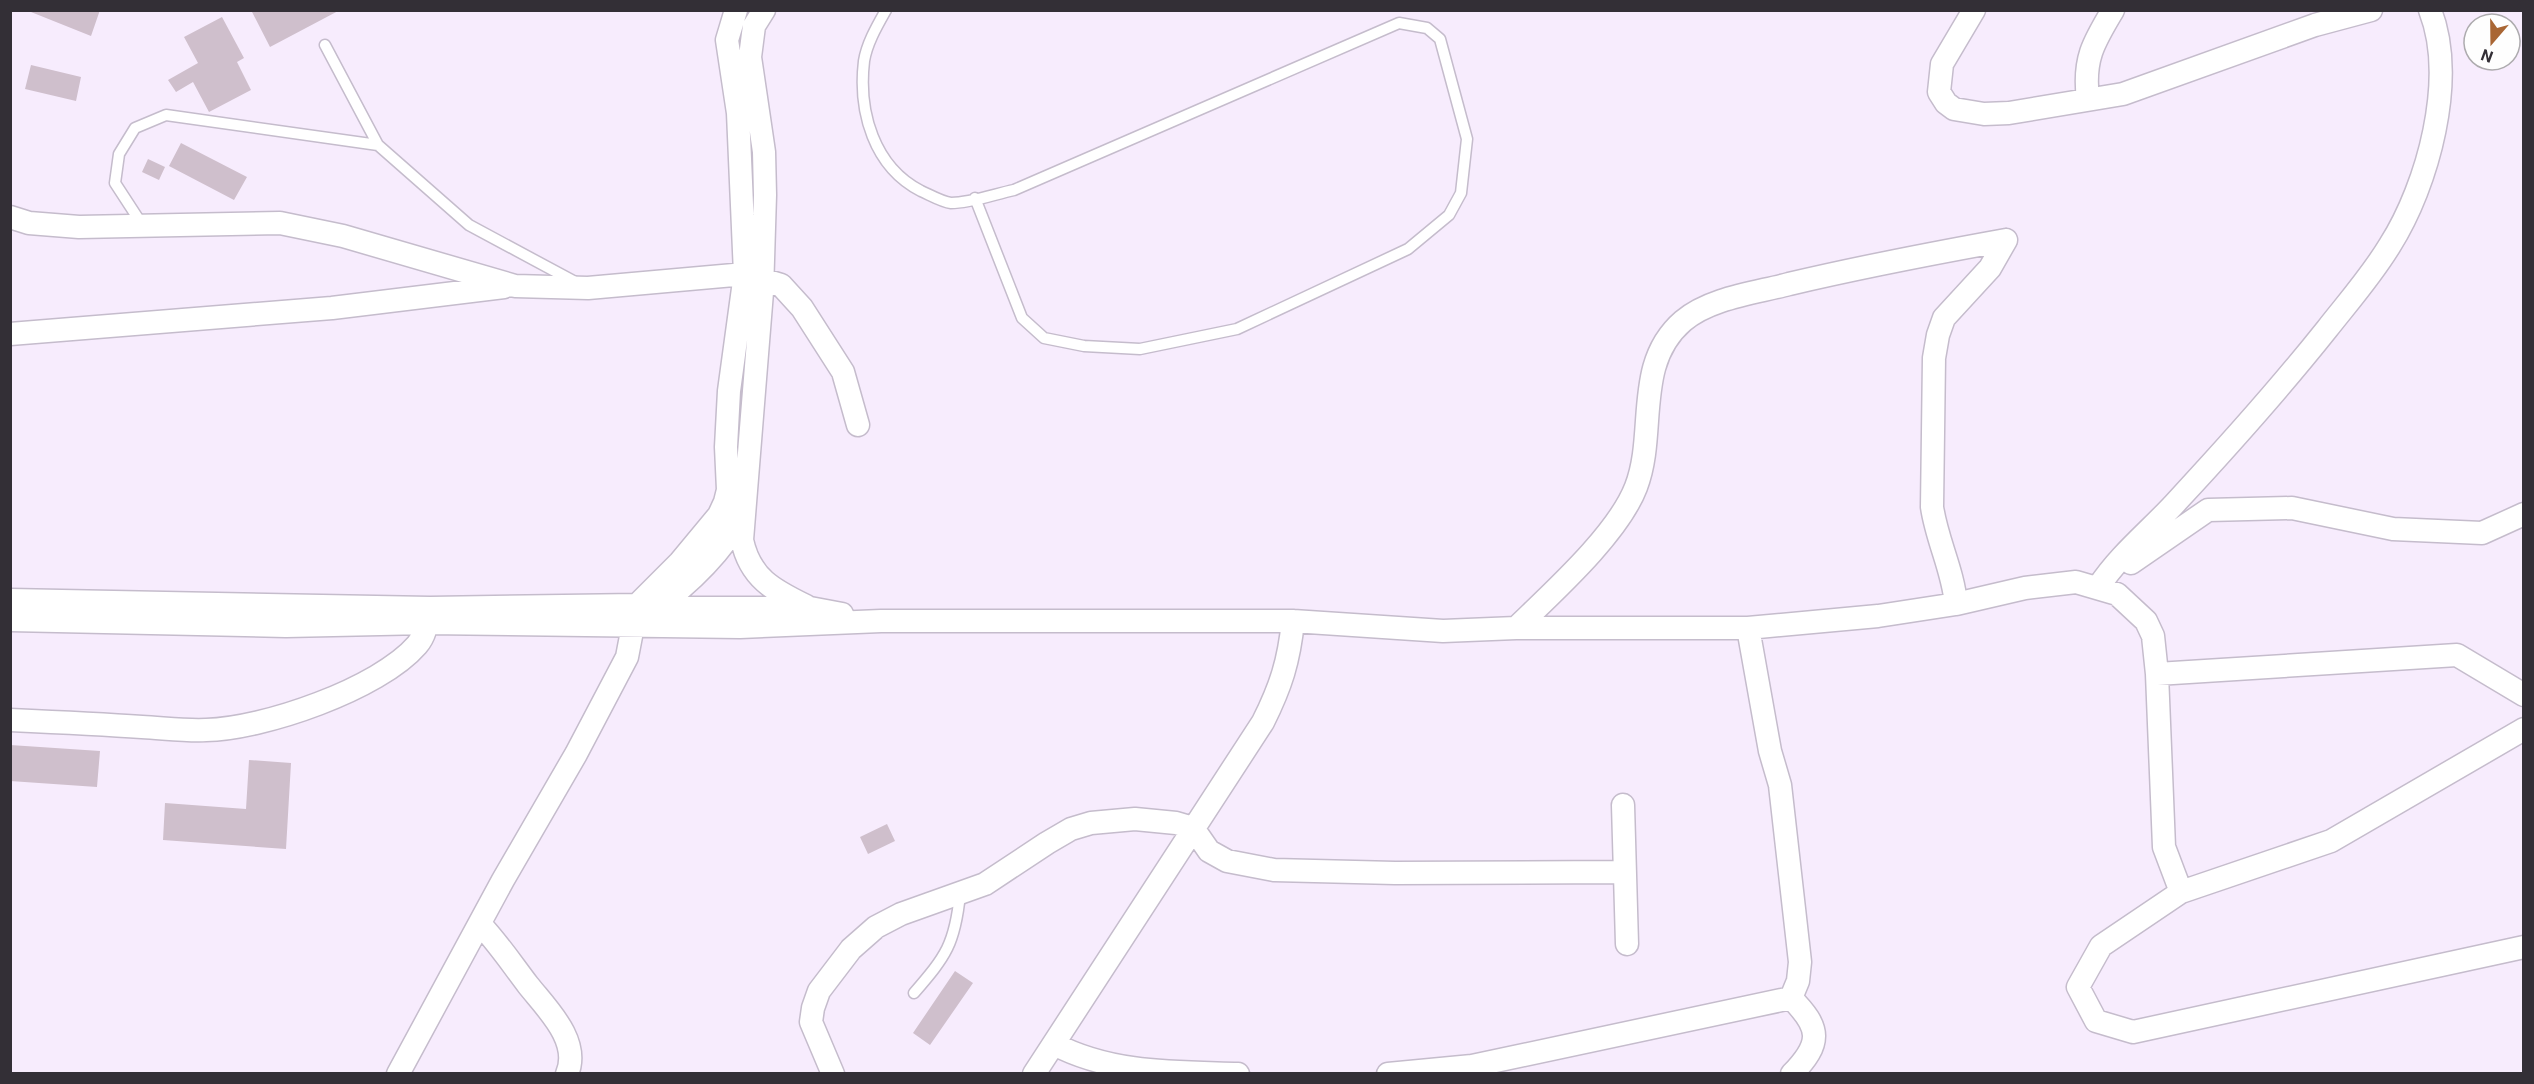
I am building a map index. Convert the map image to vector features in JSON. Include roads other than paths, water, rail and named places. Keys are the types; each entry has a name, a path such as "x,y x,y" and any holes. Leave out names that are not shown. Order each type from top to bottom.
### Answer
{"street":[{"path":"398,1074 623,665 642,613 719,515 725,502 728,490 726,447 729,391 754,276 738,113 727,40 736,10"},
{"path":"764,10 754,26 750,57 764,152 754,276 754,422 742,540 750,567 779,593 810,608"},
{"path":"1974,10 1942,64 1939,92 1946,103 1968,113 2009,113 2123,94 2315,25 2371,10"},
{"path":"2088,99 2087,63 2096,38 2113,10"},
{"path":"2098,586 2122,556 2165,514 2246,426 2368,278 2392,243 2424,172 2439,96 2439,52 2430,10"},
{"path":"10,217 29,223 79,227 280,223 343,236 515,286"},
{"path":"1516,628 1604,538 1628,504 1641,469 1650,381 1655,360 1666,341 1683,321 1730,298 1887,261 2006,240 1990,268 1944,318 1936,346 1932,507 1936,530 1954,580 1956,604"},
{"path":"10,334 332,308 515,286 588,288 754,276 781,285 814,326 843,372 858,425"},
{"path":"2098,586 2208,510 2292,508 2393,529 2482,533 2523,514"},
{"path":"642,613 710,561 727,543 743,514"},
{"path":"642,613 788,627 881,621 1293,621 1443,631 1516,628 1748,628 1878,616 1956,604 2049,584 2076,582 2098,586 2117,594 2146,621 2153,636 2157,674 2164,847 2181,892"},
{"path":"10,600 429,616 810,608 881,621"},
{"path":"10,620 286,626 429,616"},
{"path":"10,720 206,730 240,726 308,707 372,679 398,663 418,644 429,616"},
{"path":"1034,1074 1263,722 1281,686 1290,655 1293,621"},
{"path":"1748,628 1770,751 1780,786 1800,962 1798,981 1791,998"},
{"path":"2157,674 2457,655 2523,695"},
{"path":"2523,729 2331,841 2181,892 2101,946 2078,987 2096,1021 2133,1032 2523,947"},
{"path":"1623,805 1627,944"},
{"path":"833,1074 811,1022 819,991 851,949 876,927 900,914 985,884 1071,829 1091,823 1135,819 1176,823 1193,828 1209,851 1227,861 1274,870 1395,873 1624,872"},
{"path":"480,924 505,951 528,985 556,1017 567,1044 571,1064 567,1074"},
{"path":"1388,1074 1472,1066 1791,998"},
{"path":"1791,998 1808,1015 1814,1028 1813,1046 1804,1061 1792,1074"},
{"path":"1054,1044 1093,1061 1122,1068 1238,1074"}],"lane":[{"path":"886,10 873,33 864,59 863,88 869,124 883,161 903,182 950,203 1014,190 1399,23 1427,28 1440,39 1467,139 1461,193 1449,215 1408,249 1237,329 1140,349 1084,346 1044,338 1022,318 975,198"},
{"path":"325,45 378,145 469,225 588,288"},
{"path":"143,226 115,183 118,154 135,128 166,115 378,145"},
{"path":"914,993 944,958 956,928 960,894"}]}
